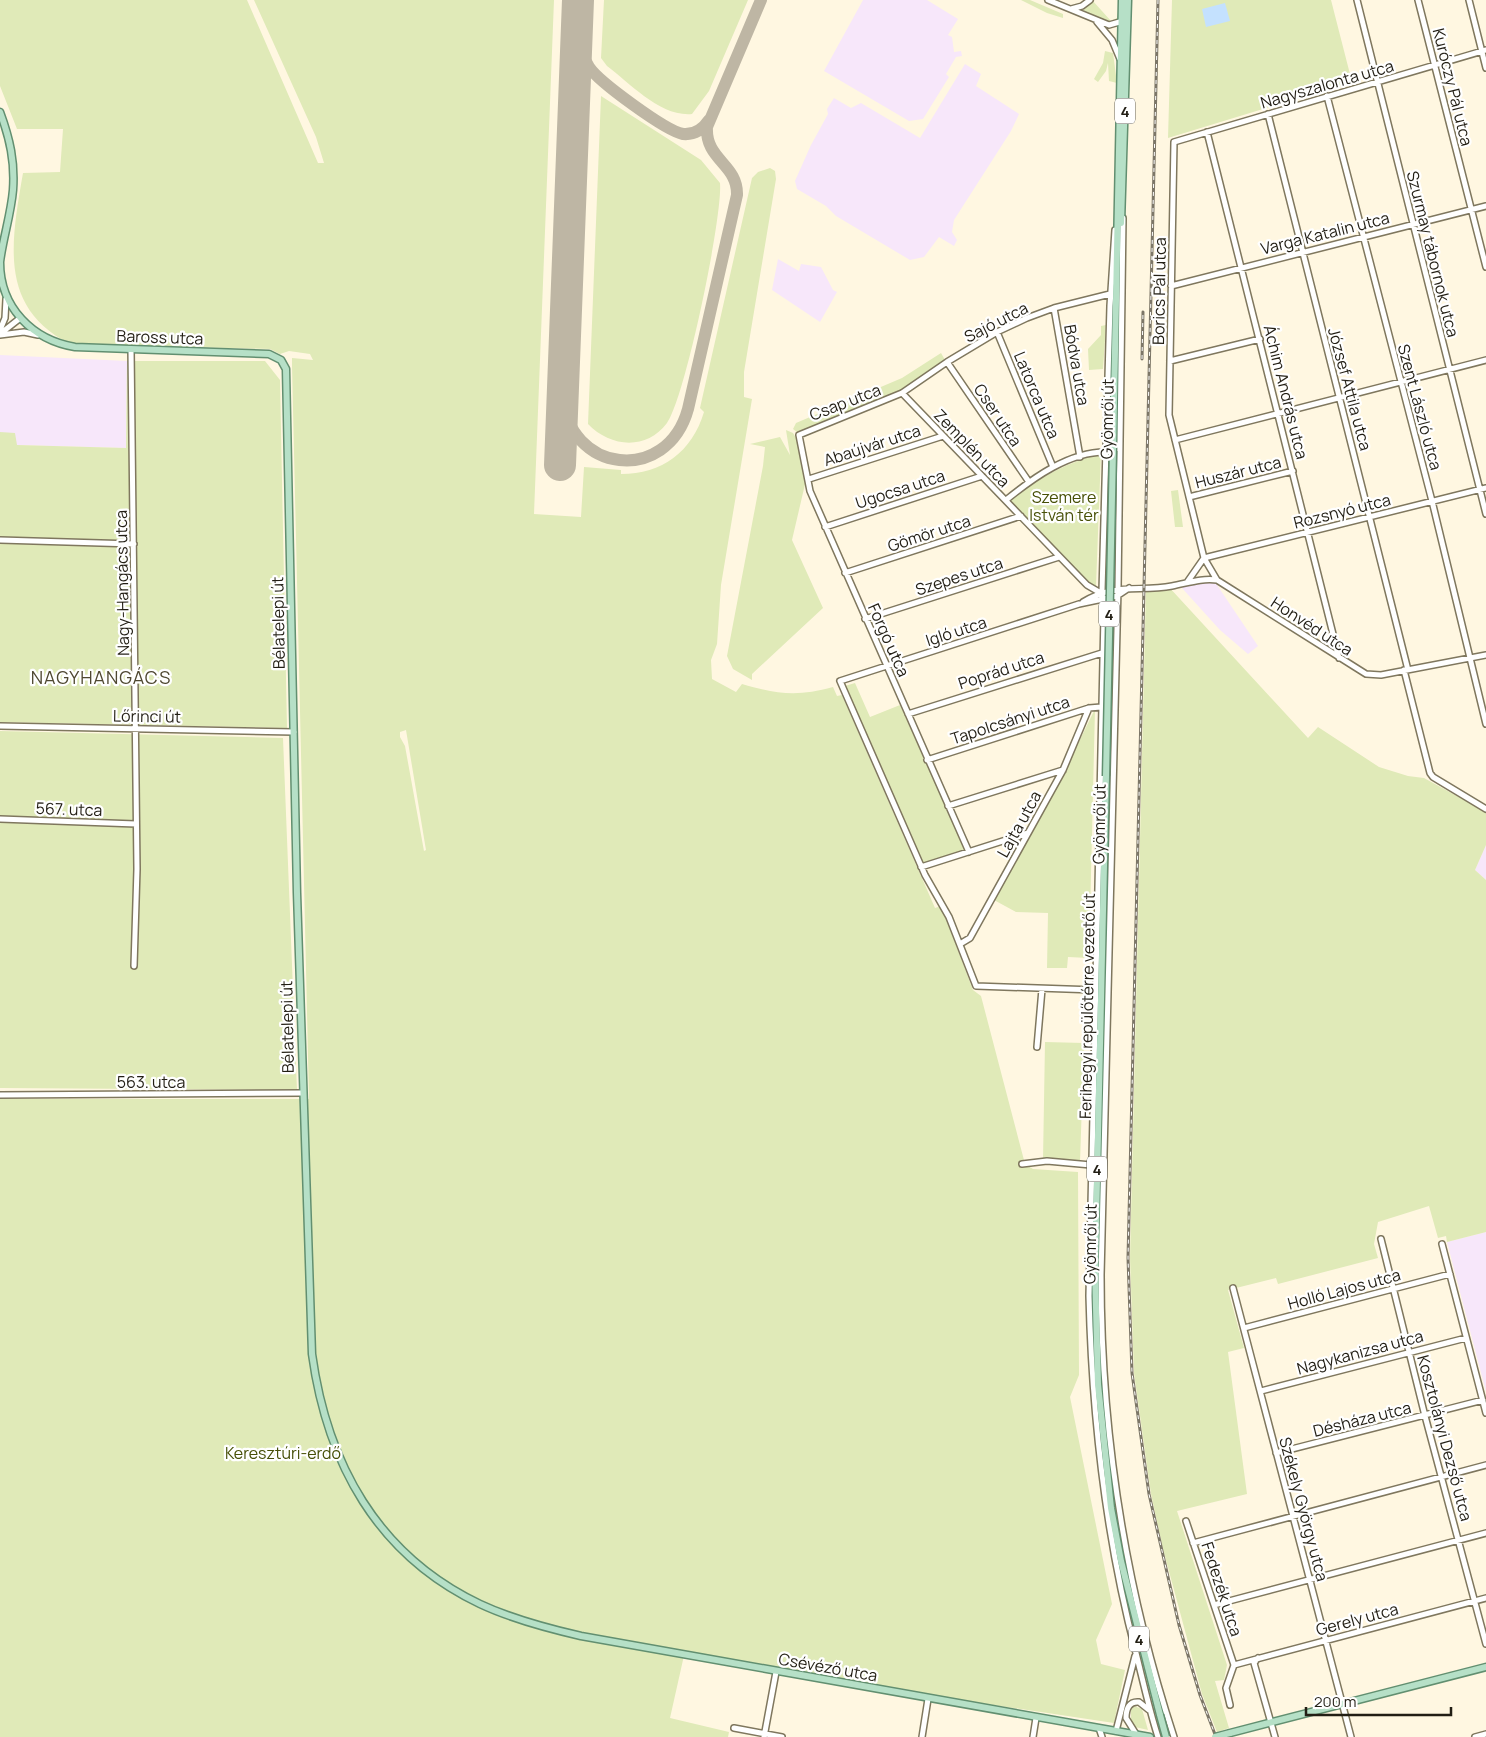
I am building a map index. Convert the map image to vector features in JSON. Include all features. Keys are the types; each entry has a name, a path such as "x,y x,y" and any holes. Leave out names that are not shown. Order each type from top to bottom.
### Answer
{"main road":[{"name":"Ferihegyi repülőtérre vezető út","path":"1122,0 1124,20 1120,204 1110,451 1106,776 1095,1269 1098,1384 1111,1508 1121,1561 1166,1737"},
{"name":"Ferihegyi repülőtérre vezető út","path":"1120,204 1121,63 1124,20 1128,0"},
{"path":"0,112 8,132 13,160 13,192 0,263 1,283 6,299"},
{"name":"Baross utca","path":"6,299 19,319 38,335 52,342 75,347 269,354 281,360"},
{"name":"Bélatelepi út","path":"281,360 286,369 302,1093 312,1354 323,1412 335,1451 359,1497 400,1548 440,1581 474,1601 505,1614"},
{"name":"Csévéző utca","path":"505,1614 580,1636 1150,1737"},
{"path":"1215,1737 1486,1667"}],"street":[{"path":"1048,0 1109,25 1124,20"},
{"path":"1071,9 1082,6 1090,0"},
{"name":"Szurmay tábornok utca","path":"1357,0 1486,514"},
{"name":"Kuróczy Pál utca","path":"1418,0 1486,267"},
{"path":"1469,0 1484,50 1486,68"},
{"path":"1095,20 1112,40 1121,63"},
{"name":"Nagyszalonta utca","path":"1174,142 1484,50"},
{"name":"Szent László utca","path":"1327,96 1432,502 1486,724"},
{"name":"József Attila utca","path":"1268,114 1370,516 1430,773 1433,777 1486,810"},
{"name":"Áchim András utca","path":"1207,132 1339,658"},
{"name":"Borics Pál utca","path":"1174,142 1169,415 1204,558"},
{"name":"Gyömrői út","path":"1120,204 1110,294 1110,451 1101,592 1103,600 1089,1296 1093,1402 1098,1456 1111,1546 1150,1712 1158,1737"},
{"name":"Gyömrői út","path":"1120,204 1118,589 1101,1274 1104,1379 1110,1452 1130,1575 1144,1640 1174,1737"},
{"name":"Varga Katalin utca","path":"1171,286 1486,206"},
{"name":"Sajó utca","path":"902,393 947,362 997,332 1054,308 1110,294"},
{"path":"0,333 5,318 6,299"},
{"name":"Bódva utca","path":"1054,308 1080,457"},
{"path":"0,333 19,319"},
{"name":"Baross utca","path":"0,333 24,332 38,335"},
{"name":"Latorca utca","path":"997,332 1053,467"},
{"path":"1170,361 1260,339"},
{"name":"Nagy-Hangács utca","path":"130,349 136,729 134,966"},
{"path":"1175,440 1486,360"},
{"name":"Cser utca","path":"947,362 1029,482"},
{"name":"Csap utca","path":"798,435 902,393"},
{"name":"Zemplén utca","path":"902,393 1086,585 1092,599"},
{"name":"Forgó utca","path":"798,435 809,479 810,491 969,852"},
{"name":"Abaújvár utca","path":"809,479 943,436"},
{"path":"1006,500 1029,482 1053,467 1080,457 1110,451"},
{"name":"Huszár utca","path":"1189,497 1293,471"},
{"name":"Ugocsa utca","path":"825,527 982,476"},
{"name":"Rozsnyó utca","path":"1204,558 1486,488"},
{"name":"Gömör utca","path":"846,573 1021,516"},
{"path":"0,540 134,544"},
{"name":"Szepes utca","path":"865,619 1060,557"},
{"path":"1188,582 1204,558 1217,580"},
{"path":"1101,592 1129,588 1160,587 1206,578 1217,580"},
{"path":"1118,580 1129,588"},
{"name":"Honvéd utca","path":"1217,580 1366,674 1382,675 1486,655"},
{"name":"Zemplén utca","path":"1086,585 1101,592"},
{"path":"1103,600 1124,593 1129,588"},
{"name":"Igló utca","path":"921,867 840,681 1079,604 1092,599 1101,592"},
{"path":"1117,613 1124,593"},
{"name":"Igló utca","path":"1092,599 1103,600"},
{"name":"Poprád utca","path":"908,714 1102,653"},
{"name":"Tapolcsányi utca","path":"927,760 1089,708 1101,707"},
{"name":"Lajta utca","path":"960,944 970,938 1063,770 1089,708"},
{"name":"Lőrinci út","path":"0,726 294,732"},
{"path":"948,806 1063,770"},
{"name":"567. utca","path":"0,819 136,824"},
{"path":"1028,833 921,867 943,905 976,986 1095,990"},
{"path":"1037,1047 1042,988"},
{"name":"563. utca","path":"0,1095 302,1093"},
{"path":"1022,1164 1047,1161 1091,1165"},
{"name":"Kosztolányi Dezső utca","path":"1381,1239 1440,1477 1459,1540 1486,1644"},
{"path":"1442,1244 1486,1413"},
{"name":"Holló Lajos utca","path":"1244,1328 1450,1274"},
{"name":"Székely György utca","path":"1233,1288 1351,1737"},
{"name":"Nagykanizsa utca","path":"1261,1391 1466,1338"},
{"name":"Désháza utca","path":"1276,1453 1482,1400"},
{"path":"1193,1542 1486,1465"},
{"name":"Fedezék utca","path":"1186,1521 1234,1664"},
{"path":"1214,1604 1486,1533"},
{"name":"Gerely utca","path":"1234,1664 1486,1598"},
{"name":"Gyömrői út","path":"1116,1731 1136,1653"},
{"path":"1258,1658 1254,1663 1275,1737"},
{"path":"1230,1705 1226,1688 1234,1664"},
{"path":"764,1735 776,1672"},
{"path":"922,1737 928,1699"},
{"path":"1136,1735 1126,1718 1129,1705 1139,1702 1150,1712"},
{"path":"1033,1737 1036,1718"},
{"path":"1153,1723 1162,1728 1167,1724 1167,1718"},
{"path":"734,1728 782,1737"},
{"path":"1100,1728 1102,1737"},
{"path":"1476,1737 1486,1734"}],"shaded area":[{"path":"863,0 927,0 958,19 948,35 952,37 954,52 961,51 962,56 956,57 946,74 949,77 923,119 909,121 824,71"},
{"path":"965,64 981,74 976,86 1019,114 1011,131 954,220 952,232 957,240 954,246 939,237 924,257 910,260 836,216 826,206 797,189 795,181 811,145 828,114 827,109 834,98 851,108 861,103 920,138"},
{"path":"778,259 799,271 801,264 821,267 833,290 837,292 820,322 772,290"},
{"path":"0,355 127,361 126,448 16,445 0,432"},
{"path":"1198,582 1215,582 1258,646 1248,654 1220,630 1181,587"},
{"path":"1486,845 1486,880 1475,870"},
{"path":"1486,1232 1486,1392 1447,1242"}],"green space":[{"name":"Keresztúri-erdő","path":"0,0 247,0 318,163 324,163 316,137 254,0 554,0 534,514 581,517 584,467 621,470 621,474 650,470 673,458 692,439 704,412 700,408 752,178 758,172 770,168 775,171 776,179 744,372 744,397 752,399 721,585 717,644 711,660 712,679 736,692 742,684 787,693 809,692 833,687 837,696 842,695 935,908 941,906 973,990 981,996 1025,1164 1033,1169 1078,1172 1079,1375 1070,1397 1112,1604 1096,1640 1101,1664 1125,1670 1114,1723 927,1695 685,1651 670,1718 729,1732 728,1737 0,1737 0,1099 309,1099 292,358 313,360 310,354 289,351 280,354 270,349 70,344 47,329 31,312 21,294 15,273 15,226 23,173 60,172 63,129 17,129 0,86","holes":["406,730 426,850 424,851 405,746 400,737 400,732"]},
{"path":"604,0 748,0 709,91 692,114 668,110 657,105 607,66 601,58"},
{"path":"1021,0 1030,0 1063,14 1063,18 1047,13"},
{"path":"1092,0 1111,21 1117,18 1120,0 1118,19 1108,23 1084,11 1084,7"},
{"path":"1172,0 1331,0 1352,82 1168,138"},
{"path":"1105,51 1113,53 1117,83 1109,81 1108,63 1106,71 1098,82 1094,79 1103,63"},
{"path":"601,96 701,160 720,183 716,231 709,267 692,345 675,407 667,423 658,432 639,442 617,441 597,432 588,424"},
{"path":"1106,325 1103,369 1089,370 1088,349 1101,335 1101,326"},
{"path":"941,353 945,360 900,391 798,433 793,429 796,423 902,378"},
{"path":"127,361 265,361 280,380 287,728 0,722 0,432 15,433 17,445 126,448"},
{"path":"786,430 793,433 796,438 806,480 792,540 823,608 752,674 752,680 733,669 727,656 763,466 765,447 750,444 780,437 790,455"},
{"name":"Szemere István tér","path":"1101,454 1095,588 1009,500 1053,472 1088,457"},
{"path":"1178,490 1183,527 1175,527 1171,491"},
{"path":"1168,586 1308,738 1318,727 1379,767 1408,776 1424,778 1486,812 1486,845 1475,870 1486,880 1486,1232 1447,1242 1446,1236 1438,1238 1429,1206 1378,1222 1374,1244 1378,1258 1278,1284 1276,1278 1228,1290 1244,1348 1228,1352 1247,1494 1177,1511 1227,1665 1224,1680 1215,1681 1229,1728 1217,1732 1202,1694 1163,1549 1151,1494 1134,1373 1130,1258 1146,588"},
{"path":"855,683 870,717 900,705 965,850 923,863 845,686"},
{"path":"1095,709 1089,958 1068,957 1067,968 1047,968 1048,913 1016,912 994,900 1060,780"},
{"path":"0,731 283,738 297,1090 0,1088"},
{"path":"1045,1042 1084,1043 1080,1162 1043,1160"},
{"path":"1134,1706 1142,1709 1148,1730 1131,1724 1131,1709"}],"water":[{"path":"1225,3 1230,21 1206,27 1202,9"}],"taxiway":[{"path":"562,394 568,421 581,441 599,454 619,460 640,459 660,450 677,433 688,409 737,195 736,185 732,176 711,147 707,127 761,0"},
{"path":"577,27 580,48 589,67 633,105 674,131 683,134 691,134 698,131 709,120"}],"runway":[{"path":"560,465 578,0"}],"railway":[{"path":"1158,0 1128,1258 1132,1373 1149,1494 1179,1625 1200,1695 1216,1737"},
{"path":"1142,359 1143,312"}],"district":[{"name":"NAGYHANGÁCS","path":"101,677"}]}
